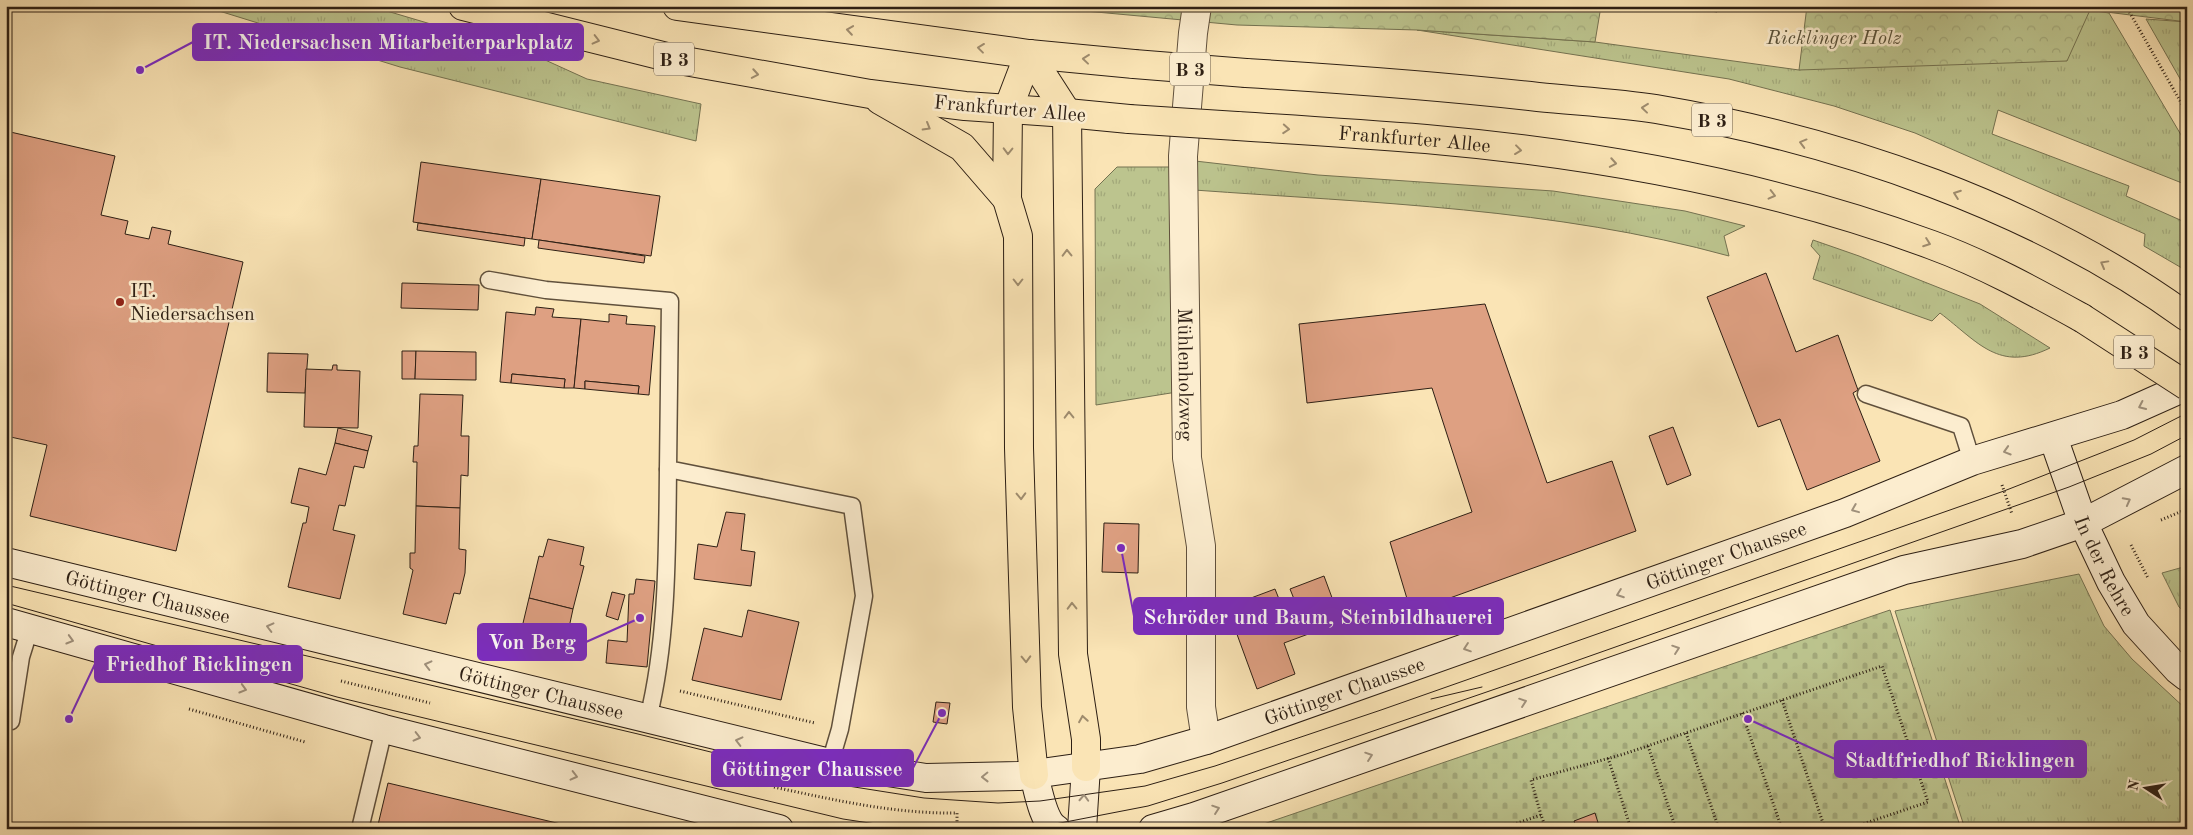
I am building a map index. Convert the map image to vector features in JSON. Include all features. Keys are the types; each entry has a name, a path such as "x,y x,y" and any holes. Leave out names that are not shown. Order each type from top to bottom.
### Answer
{"main road":[{"name":"Frankfurter Allee","path":"463,6 679,60 870,94 1008,109 1427,139 1565,155 1713,181 1836,211 1934,245 2004,275 2082,318 2187,386"},
{"name":"B 3","path":"677,6 1029,54 1246,73 1374,81 1562,99 1654,109 1742,126 1855,157 1994,207 2074,247 2146,288 2187,317"},
{"path":"1029,54 1008,109 1007,200 1018,236 1019,448 1027,707 1034,775"},
{"path":"1029,54 1067,113 1066,212 1073,654 1086,739 1086,767"},
{"path":"870,94 962,147 1007,200"}],"street":[{"name":"Mühlenholzweg","path":"1197,6 1183,156 1187,458 1201,546 1201,707 1206,740"},
{"name":"Göttinger Chaussee","path":"6,562 830,762 926,778 1034,775 1140,759 1206,740 1845,513 1982,458 2122,415 2187,386"},
{"name":"In der Rehre","path":"2053,437 2084,523 2111,582 2136,624 2178,670 2187,677"},
{"path":"1153,829 1194,817 1904,570 2022,544 2084,523 2187,469"},
{"path":"18,626 384,729 780,829"},
{"path":"1082,829 1086,767"},
{"path":"1034,775 1040,801 1050,825 1056,829"}],"lane":[{"path":"489,280 546,290 670,301 667,570 656,686 648,719"},
{"path":"1866,394 1961,426 1982,458"},
{"path":"668,469 852,506 864,596 840,729 830,762"},
{"path":"10,721 21,657 18,626"},
{"path":"360,829 384,729"}],"path":[{"path":"2126,6 2187,113"},
{"path":"1982,458 2022,544"},
{"path":"2131,544 2149,580"},
{"path":"331,714 350,646"},
{"path":"1546,829 1531,780 1648,746 1882,666 1928,802 1848,829"},
{"path":"341,681 430,703"},
{"path":"656,686 840,729"},
{"path":"1782,700 1825,829"},
{"path":"1742,714 1782,829"},
{"path":"1686,732 1719,829"},
{"path":"1648,746 1676,829"},
{"path":"1608,758 1632,829"},
{"path":"774,787 845,802 923,814 956,813 957,829"},
{"path":"1500,829 1541,815"}],"green space":[{"path":"203,6 370,6 532,54 587,79 701,104 696,141 400,67"},
{"path":"1031,6 1601,6 1595,42 1417,30 1237,25"},
{"name":"Ricklinger Holz","path":"1807,6 2187,6 2187,22 2090,10 2067,61 1799,70"},
{"path":"2089,10 2109,13 2187,145 2187,185 1998,110 1992,134 2129,186 2126,196 2187,223 2187,271 2144,246 2145,234 1915,133 1834,106 1729,79 1417,30 1595,42 1799,70"},
{"path":"2146,19 2187,22 2187,91"},
{"path":"1195,161 1318,175 1553,191 1685,211 1745,226 1724,236 1729,256 1597,227 1530,217 1396,204 1194,190"},
{"path":"1117,167 1171,167 1177,392 1096,405 1095,189"},
{"path":"1813,240 1859,256 1980,304 2050,348 2032,355 2003,356 1990,351 1978,343 1940,313 1932,321 1813,279 1820,256 1811,246"},
{"path":"2187,566 2187,614 2179,607 2162,573"},
{"path":"2079,574 2104,626 2132,659 2187,710 2187,829 1965,829 1895,611"},
{"path":"1890,610 1961,829 1249,829"}],"building":[{"path":"1681,6 1718,6 1717,12"},
{"name":"IT. Niedersachsen","path":"6,131 115,156 101,215 128,221 125,234 149,239 152,227 171,231 168,244 243,262 176,551 30,516 47,445 6,436"},
{"path":"421,162 541,179 532,239 413,222"},
{"path":"541,179 660,196 651,256 532,239"},
{"path":"418,223 525,238 524,246 417,230"},
{"path":"539,240 645,256 644,263 538,248"},
{"path":"1766,273 1796,352 1838,335 1858,390 1853,393 1880,461 1807,490 1780,419 1758,427 1707,297"},
{"path":"402,283 479,285 478,310 401,308"},
{"path":"1485,304 1547,483 1612,461 1636,531 1411,612 1390,542 1472,512 1432,388 1307,403 1299,324"},
{"path":"536,307 554,309 552,317 581,319 574,388 564,388 565,379 512,374 511,383 500,382 506,312 535,315"},
{"path":"609,314 627,316 626,324 655,326 649,395 638,394 639,386 585,381 585,389 574,388 581,319 609,322"},
{"path":"402,351 416,351 415,379 402,379"},
{"path":"416,351 476,352 476,380 415,379"},
{"path":"268,353 308,354 305,393 267,392"},
{"path":"333,365 337,365 337,370 360,371 358,428 304,427 306,369 332,370"},
{"path":"512,374 565,379 564,388 511,383"},
{"path":"585,381 639,386 638,394 585,389"},
{"path":"420,394 463,395 461,436 469,436 468,476 461,475 460,508 416,506 417,462 413,462 414,446 418,446"},
{"path":"1673,427 1691,475 1667,485 1649,436"},
{"path":"338,428 372,436 368,451 335,443"},
{"path":"335,443 368,451 364,468 354,466 345,506 339,505 333,530 355,535 340,599 288,587 303,523 306,523 309,507 291,503 299,468 326,475"},
{"path":"416,506 460,508 459,549 466,550 465,573 460,594 454,593 446,624 403,614 413,570 410,568 410,553 415,553"},
{"path":"726,512 745,514 741,550 755,552 751,586 694,579 698,544 717,547"},
{"path":"1104,523 1139,524 1138,573 1102,572"},
{"path":"548,539 584,547 580,565 584,566 573,609 529,598 539,556 543,557"},
{"path":"1324,576 1341,622 1284,643 1295,674 1257,689 1227,607 1275,589 1281,604 1294,599 1290,589"},
{"path":"636,579 655,581 647,667 606,663 608,640 627,642 629,594 634,594"},
{"path":"612,592 625,595 618,620 606,616"},
{"path":"529,598 573,609 564,651 519,640"},
{"path":"748,610 799,622 781,700 692,680 704,628 742,637"},
{"path":"936,702 950,703 947,724 933,722"},
{"path":"388,783 582,829 377,829"},
{"path":"1595,813 1600,829 1577,829 1574,821"}],"tram line":[{"path":"6,585 638,734 848,786 924,798 998,803 1040,801 1145,786 1215,766 1381,710 2004,491 2134,440 2187,413"},
{"path":"999,829 1050,825 1148,806 1222,783 1536,675 2069,487 2151,454 2187,435"},
{"path":"6,603 337,697 843,819 909,829"},
{"path":"1431,699 1482,687"}],"place":[{"name":"IT. Niedersachsen Mitarbeiterparkplatz","path":"140,70"},
{"name":"IT. Niedersachsen","path":"120,302"},
{"name":"Schröder und Baum, Steinbildhauerei","path":"1121,548"},
{"name":"Von Berg","path":"640,618"},
{"name":"Göttinger Chaussee","path":"942,713"},
{"name":"Friedhof Ricklingen","path":"69,719"},
{"name":"Stadtfriedhof Ricklingen","path":"1748,719"}]}
